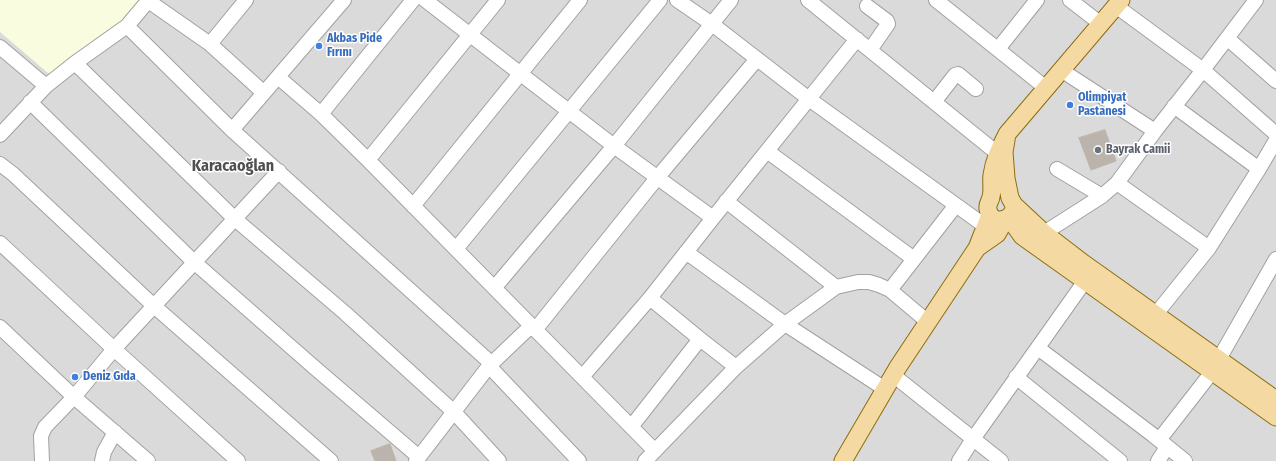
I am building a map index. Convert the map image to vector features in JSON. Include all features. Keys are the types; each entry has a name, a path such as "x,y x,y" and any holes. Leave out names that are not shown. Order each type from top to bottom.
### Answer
{"main road":[{"path":"843,461 889,382 1000,214 1006,178 1001,152 1007,134 1119,3"},
{"path":"1000,214 1044,233 1083,263 1156,314 1276,417"},
{"path":"1000,214 1022,236 1085,281 1216,366 1276,400"}],"street":[{"path":"210,44 246,0"},
{"path":"232,130 344,0"},
{"path":"321,114 414,0"},
{"path":"425,0 614,146 713,218"},
{"path":"368,160 498,0"},
{"path":"413,206 580,0"},
{"path":"456,249 660,0"},
{"path":"677,0 712,24 809,99 956,205 1000,214"},
{"path":"495,287 614,146 731,0"},
{"path":"936,0 1046,88"},
{"path":"998,49 1037,0"},
{"path":"1070,0 1101,24"},
{"path":"1044,233 1102,196 1116,184 1256,0"},
{"path":"0,135 46,86 75,63 127,26 147,1 210,44 264,92"},
{"path":"812,1 934,102 1001,152"},
{"path":"1119,3 1203,70 1276,134"},
{"path":"867,6 887,21 888,24 870,50"},
{"path":"127,26 232,130 279,171 491,365 579,461"},
{"path":"1227,38 1276,81"},
{"path":"582,377 650,298 857,39"},
{"path":"0,47 46,86"},
{"path":"30,102 194,262 418,459 491,365 533,328 757,59"},
{"path":"75,63 235,219 345,313 454,412 499,461"},
{"path":"1061,70 1155,131"},
{"path":"934,102 955,75 958,74 976,89"},
{"path":"278,77 321,114 495,287 533,328 631,427 650,456 736,367 785,324 836,287 858,282 869,282 890,290 928,322"},
{"path":"1174,106 1259,169"},
{"path":"1156,314 1209,248 1276,140"},
{"path":"767,151 914,259"},
{"path":"0,164 13,174 154,306 331,461"},
{"path":"1057,169 1102,196"},
{"path":"42,461 41,436 45,427 74,397 114,349 279,171"},
{"path":"1116,184 1209,248"},
{"path":"726,201 836,287"},
{"path":"890,290 956,205"},
{"path":"0,243 238,461"},
{"path":"686,252 785,324 889,382 973,439 1001,461"},
{"path":"1158,461 1163,444 1216,366 1276,259"},
{"path":"959,461 1016,377 1085,281"},
{"path":"650,298 736,367"},
{"path":"0,327 74,397 148,461"},
{"path":"631,427 700,339"},
{"path":"1038,348 1185,461"},
{"path":"1016,377 1120,461"},
{"path":"102,461 104,452 115,432"}],"shaded area":[{"path":"0,0 1276,0 1276,461 0,461"},
{"path":"0,0 144,0 147,2 49,74 0,32"}],"building":[{"name":"Bayrak Camii","path":"1105,130 1116,161 1091,170 1079,138"},
{"path":"390,444 396,461 375,461 371,451"}],"place":[{"name":"Akbas Pide Fırını","path":"319,46"},
{"name":"Olimpiyat Pastanesi","path":"1070,105"},
{"name":"Bayrak Camii","path":"1098,150"},
{"name":"Deniz Gıda","path":"75,377"}],"district":[{"name":"Karacaoğlan","path":"233,167"}]}
